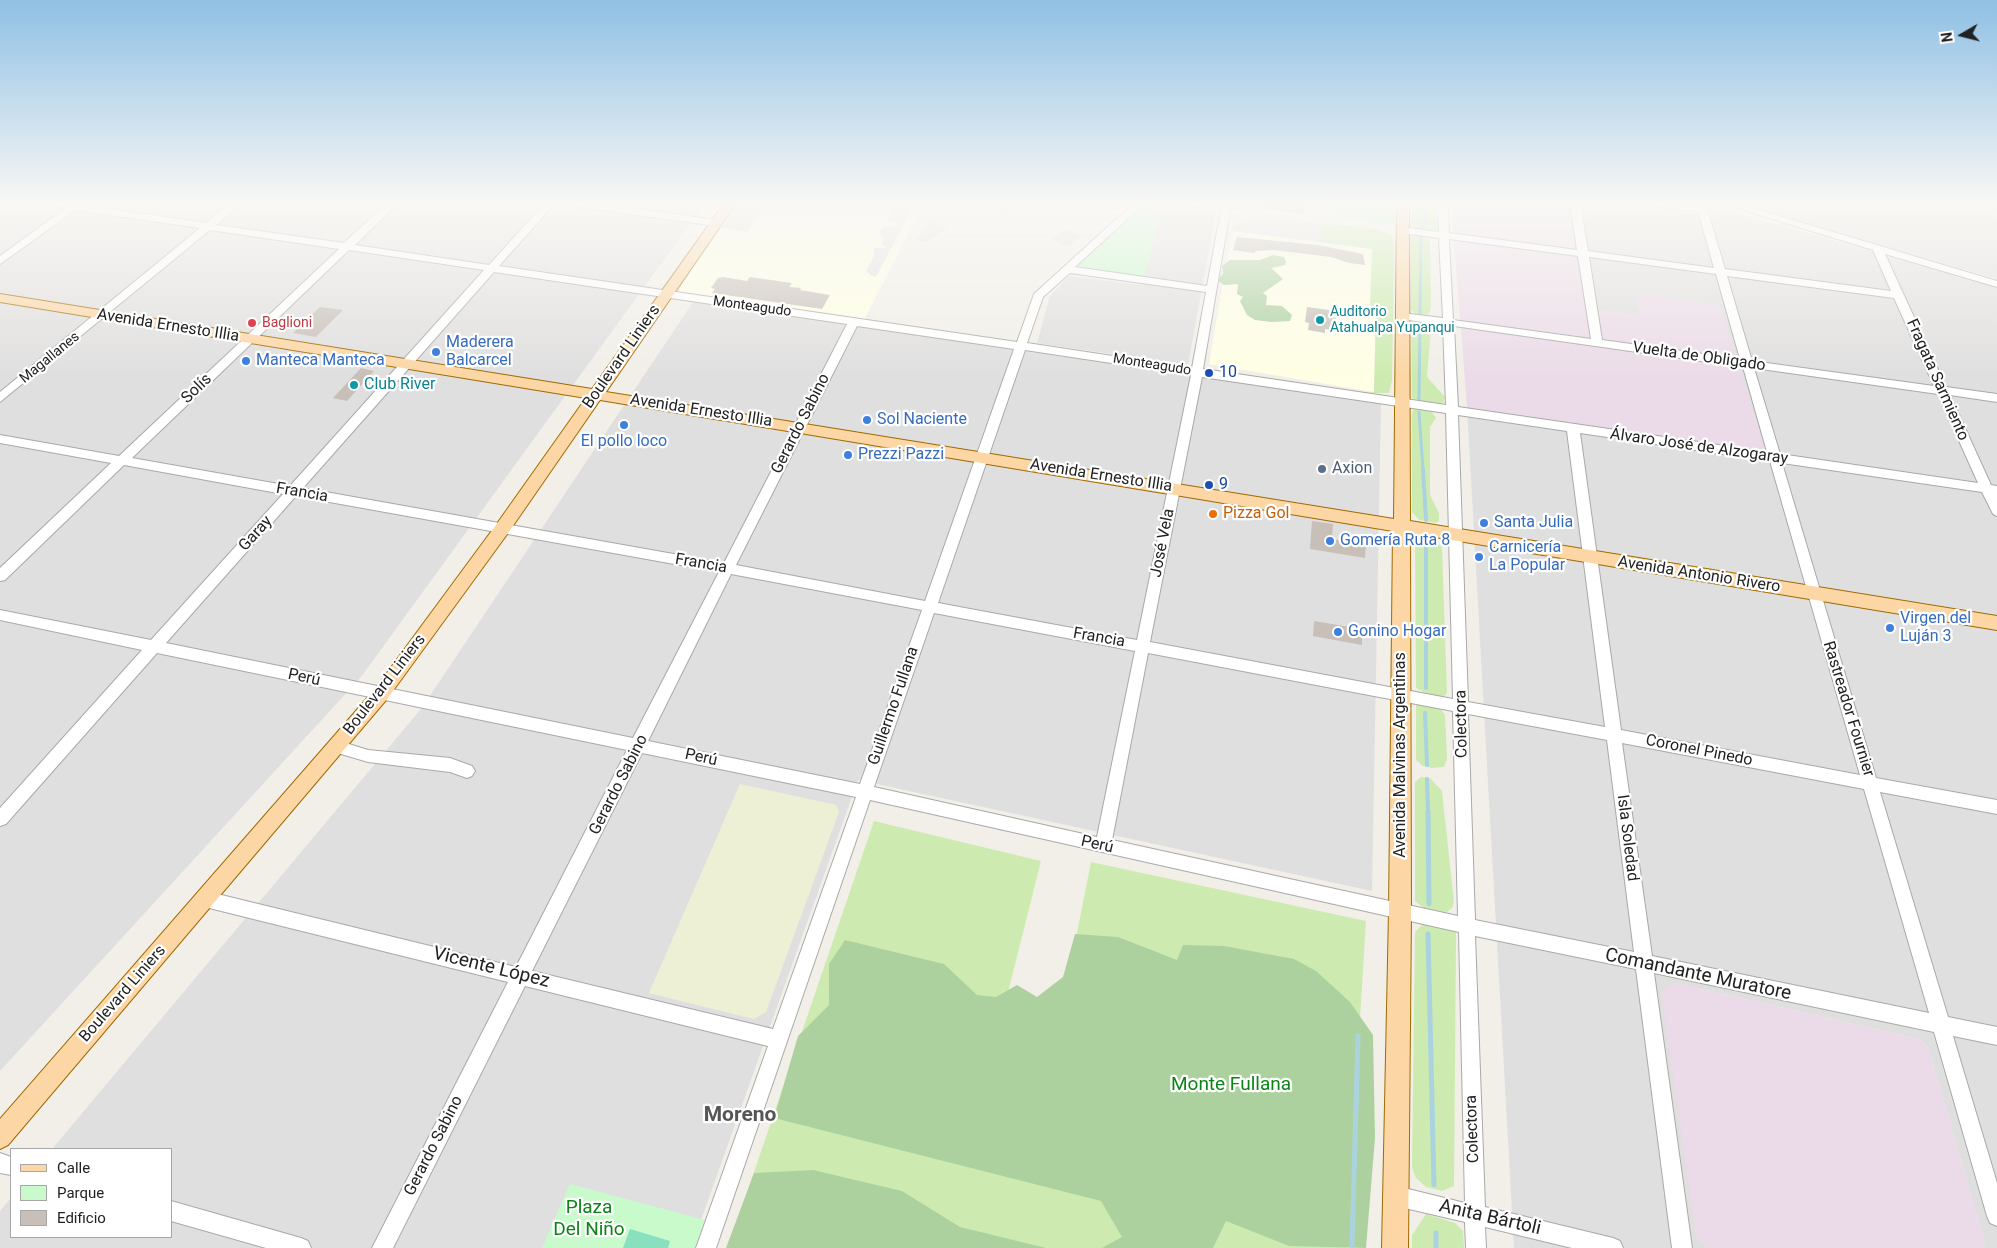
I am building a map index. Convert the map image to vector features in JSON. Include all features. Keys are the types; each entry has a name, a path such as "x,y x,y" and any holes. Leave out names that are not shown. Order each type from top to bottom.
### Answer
{"main road":[{"name":"Boulevard Liniers","path":"0,1137 381,694 502,529 690,260"},
{"name":"Avenida Malvinas Argentinas","path":"1395,1248 1400,912 1402,260"},
{"name":"Avenida Ernesto Illia","path":"0,298 101,316 981,456 1402,527"},
{"name":"Avenida Antonio Rivero","path":"1402,527 1997,623"}],"street":[{"name":"Magallanes","path":"0,398 168,260"},
{"name":"Solís","path":"0,576 334,260"},
{"name":"Monteagudo","path":"435,260 1402,402"},
{"name":"Garay","path":"0,820 500,260"},
{"name":"Guillermo Fullana","path":"706,1248 777,1039 1038,296 1076,260"},
{"name":"José Vela","path":"1103,846 1197,372 1217,260"},
{"name":"Colectora","path":"1445,260 1462,706 1476,1248"},
{"path":"1584,260 1597,344"},
{"path":"1630,260 1898,294"},
{"name":"Rastreador Fournier","path":"1716,260 1997,1216"},
{"name":"Fragata Sarmiento","path":"1883,260 1942,390 1992,489 1997,512"},
{"path":"1918,260 1997,284"},
{"path":"1066,269 1212,290"},
{"name":"Vuelta de Obligado","path":"1402,316 1997,398"},
{"name":"Gerardo Sabino","path":"382,1248 640,745 853,322"},
{"name":"Álvaro José de Alzogaray","path":"1402,402 1992,489"},
{"name":"Isla Soledad","path":"1573,428 1588,557 1614,735 1682,1248"},
{"name":"Francia","path":"0,438 121,462 729,569 1401,695"},
{"name":"Perú","path":"0,615 864,792 1400,912"},
{"name":"Coronel Pinedo","path":"1401,695 1997,807"},
{"path":"336,746 368,756 450,765 467,771"},
{"name":"Vicente López","path":"205,899 777,1039"},
{"name":"Comandante Muratore","path":"1400,912 1997,1036"},
{"name":"Anita Bártoli","path":"1396,1196 1613,1248"},
{"path":"172,1211 301,1248"}],"shaded area":[{"path":"0,260 664,260 361,677 0,1071"},
{"path":"699,260 894,260 864,320 680,292 680,287"},
{"path":"872,260 885,260 876,277 866,271"},
{"path":"1148,260 1207,260 1188,365 1037,343 1050,296 1069,276 1142,285"},
{"path":"1227,260 1372,260 1370,307 1376,308 1374,392 1209,364"},
{"path":"1456,260 1589,260 1597,310 1640,316 1636,293 1720,305 1766,451 1467,407"},
{"path":"1589,260 1902,260 1997,288 1997,1248 1986,1248 1928,1047 1919,1039 1675,983 1696,1235 1708,1248 1514,1248 1467,407 1766,450 1636,294 1640,316 1597,310"},
{"path":"1933,260 1997,260 1997,279"},
{"path":"693,302 1381,402 1372,891 858,780 691,1248 0,1248 0,1211 10,1199 10,1238 172,1238 172,1148 53,1148 421,709"},
{"path":"740,784 836,805 839,812 766,1012 754,1019 649,993"},
{"path":"1675,983 1919,1039 1928,1047 1986,1248 1708,1248 1696,1235 1661,991"}],"green space":[{"path":"1082,260 1149,260 1144,278 1079,266"},
{"path":"1230,260 1285,260 1285,265 1271,268 1283,279 1263,293 1267,296 1266,305 1282,306 1292,315 1290,321 1271,322 1255,320 1247,315 1240,301 1243,297 1237,294 1238,284 1224,285 1217,280 1223,274 1222,266"},
{"path":"1372,260 1394,260 1392,380 1389,393 1367,393 1374,392 1376,308 1370,307"},
{"path":"1411,260 1430,260 1431,307 1429,314 1415,314 1411,310"},
{"path":"1419,322 1431,329 1427,377 1445,397 1443,403 1437,405 1412,398 1411,327"},
{"path":"1414,409 1432,412 1436,418 1430,427 1430,495 1439,513 1439,521 1435,523 1419,520 1412,512 1412,412"},
{"path":"1421,535 1431,537 1442,547 1447,693 1443,697 1428,694 1416,688 1415,539"},
{"path":"1422,703 1440,708 1445,715 1447,759 1444,767 1432,768 1423,766 1416,760 1416,705"},
{"path":"1421,777 1430,778 1442,791 1454,902 1452,908 1447,912 1424,908 1415,901 1415,782"},
{"name":"Monte Fullana","path":"874,821 1041,861 979,1108 1039,1125 1091,862 1366,921 1346,1248 728,1248"},
{"path":"1424,923 1456,931 1454,1186 1442,1191 1426,1187 1416,1178 1412,1168 1415,932"},
{"name":"Monte Fullana","path":"1075,934 1118,937 1177,960 1183,945 1224,946 1294,959 1316,971 1350,1002 1373,1035 1375,1138 1366,1248 1289,1246 1226,1221 1213,1248 1102,1248 1122,1237 1101,1201 774,1118 798,1036 829,1005 829,964 845,940 944,964 977,995 996,997 1017,985 1037,997 1063,977"},
{"path":"813,1170 902,1191 960,1227 1046,1248 726,1248 754,1173"},
{"name":"Plaza Del Niño","path":"570,1184 705,1220 695,1248 542,1248"},
{"path":"1426,1214 1455,1223 1463,1231 1464,1248 1412,1248 1412,1235"},
{"path":"630,1229 670,1241 668,1248 623,1248"}],"building":[{"path":"1341,260 1364,260 1365,265"},
{"path":"723,277 747,281 750,277 792,283 789,287 830,295 822,309 712,293 715,289 711,288 718,278"},
{"path":"320,307 343,310 316,337 293,333"},
{"name":"Auditorio Atahualpa Yupanqui","path":"1307,307 1329,310 1329,316 1336,318 1332,330 1325,329 1325,333 1308,330 1309,323 1305,322"},
{"name":"Club River","path":"361,368 374,371 347,401 333,398"},
{"name":"Gomería Ruta 8","path":"1312,521 1333,524 1332,539 1366,544 1365,558 1310,549"},
{"name":"Gonino Hogar","path":"1314,621 1362,629 1362,645 1313,636"}],"waterway":[{"path":"1420,314 1421,260"},
{"path":"1419,401 1420,323"},
{"path":"1419,412 1423,470"},
{"path":"1423,469 1426,520"},
{"path":"1426,539 1426,688"},
{"path":"1425,713 1427,765"},
{"path":"1427,779 1428,812"},
{"path":"1428,811 1429,904"},
{"path":"1428,934 1434,1185"},
{"path":"1352,1248 1358,1036"},
{"path":"1436,1233 1436,1248"}],"place":[{"name":"Auditorio Atahualpa Yupanqui","path":"1320,320"},
{"name":"Baglioni","path":"252,323"},
{"name":"Maderera Balcarcel","path":"436,352"},
{"name":"Manteca Manteca","path":"246,361"},
{"name":"10","path":"1209,373"},
{"name":"Club River","path":"354,385"},
{"name":"Sol Naciente","path":"867,420"},
{"name":"El pollo loco","path":"624,425"},
{"name":"Prezzi Pazzi","path":"848,455"},
{"name":"Axion","path":"1322,469"},
{"name":"9","path":"1209,485"},
{"name":"Pizza Gol","path":"1213,514"},
{"name":"Santa Julia","path":"1484,523"},
{"name":"Gomería Ruta 8","path":"1330,541"},
{"name":"Carnicería La Popular","path":"1479,557"},
{"name":"Virgen del Luján 3","path":"1890,628"},
{"name":"Gonino Hogar","path":"1338,632"}],"district":[{"name":"Moreno","path":"740,1116"}]}
